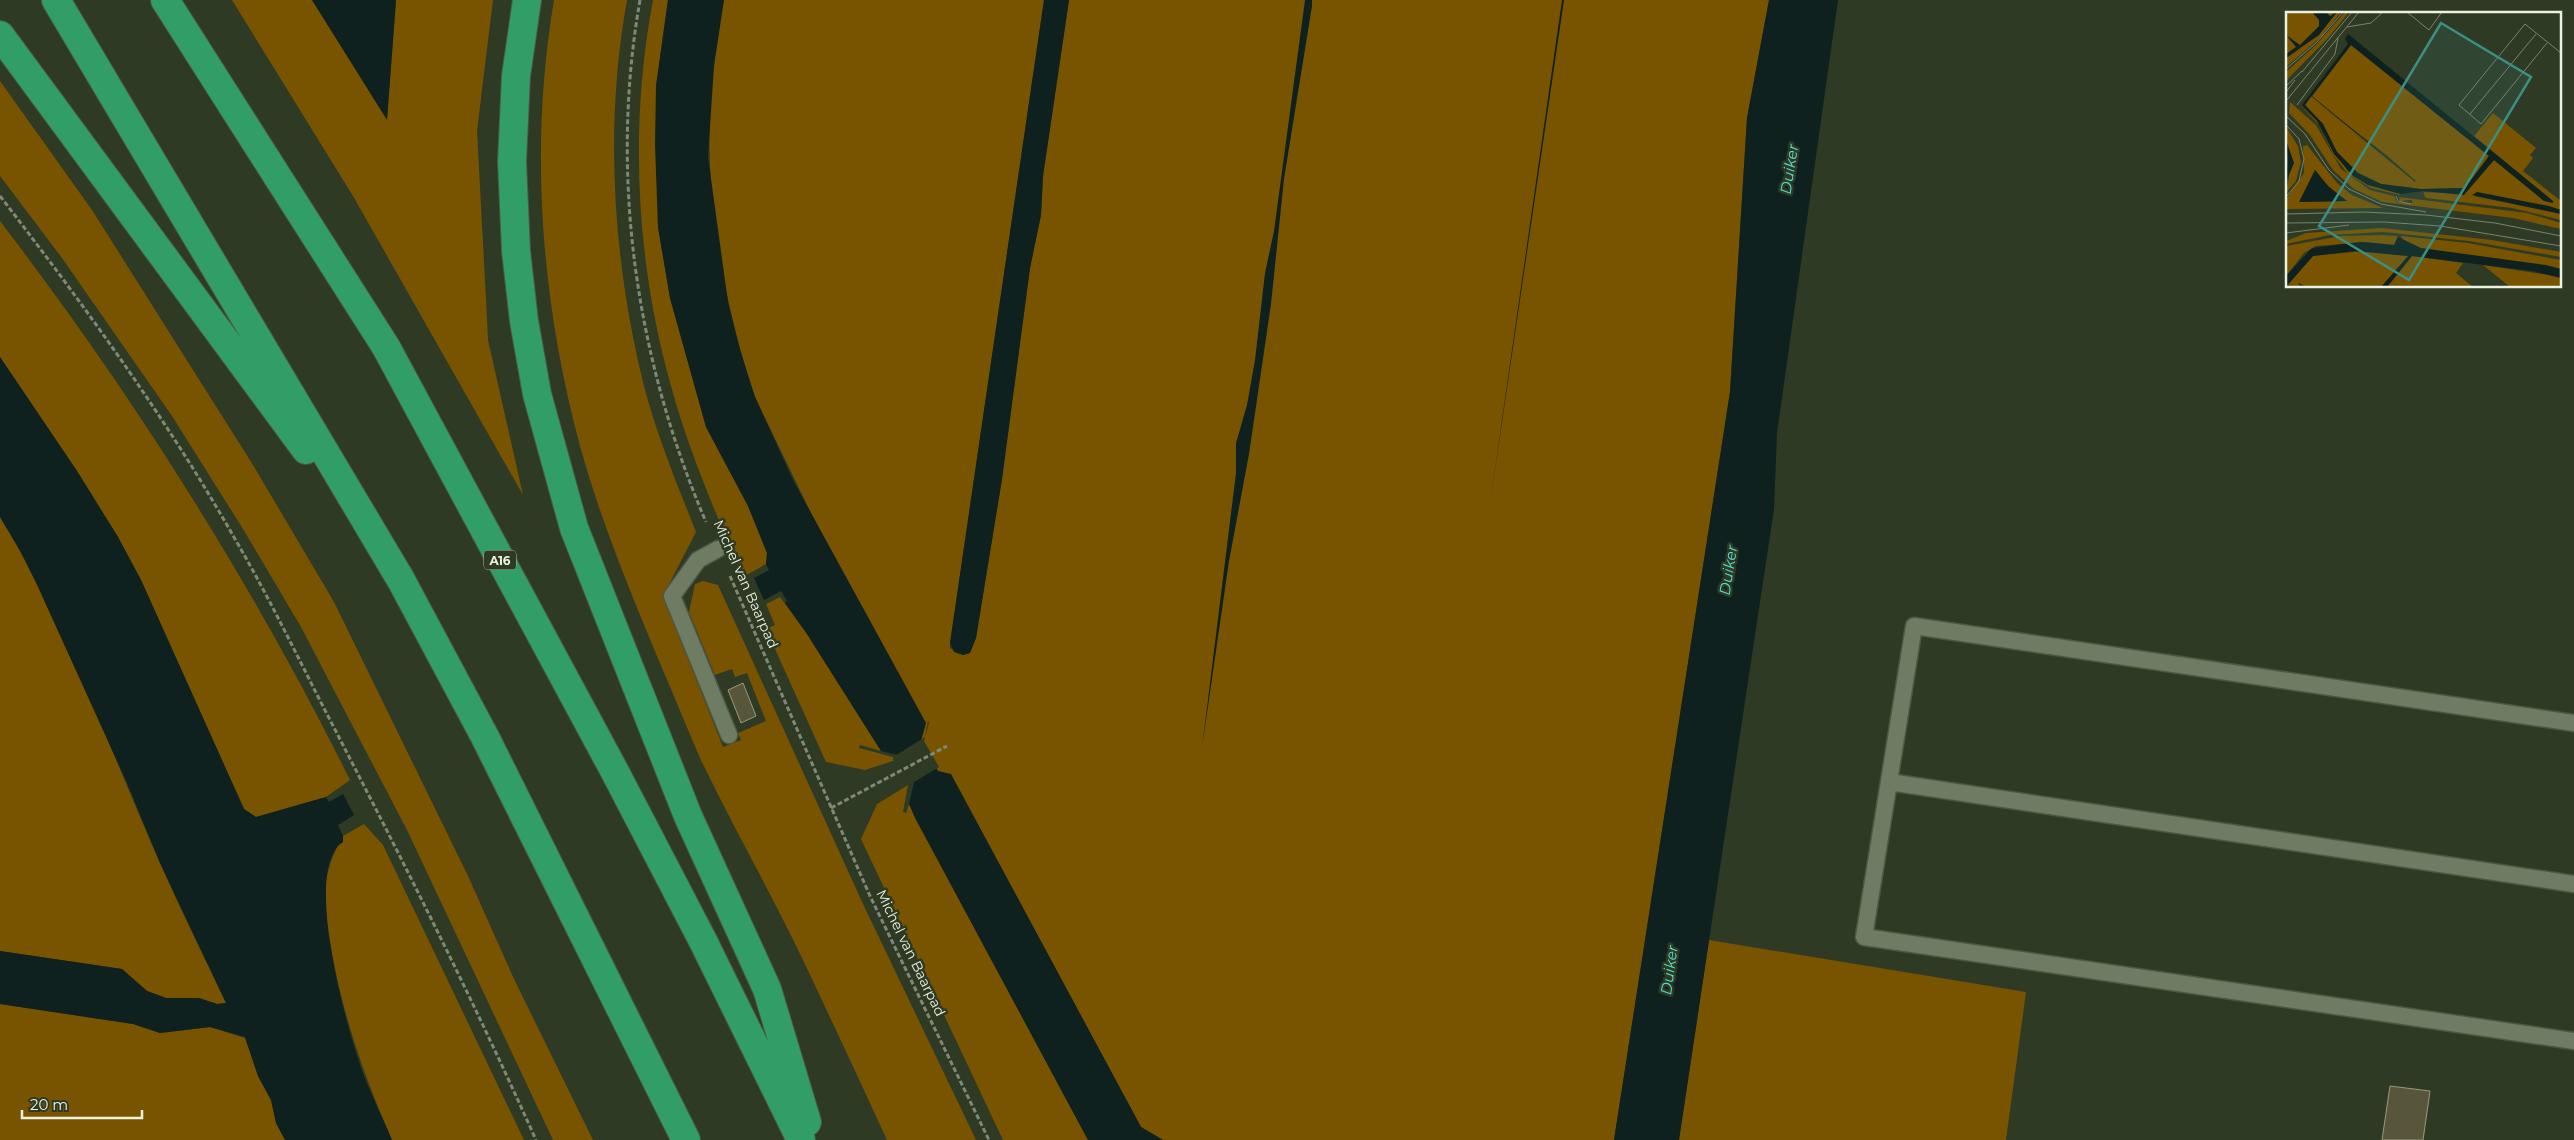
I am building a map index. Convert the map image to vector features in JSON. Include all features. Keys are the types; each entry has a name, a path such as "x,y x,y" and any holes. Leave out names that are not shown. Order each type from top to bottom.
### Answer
{"highway":[{"path":"56,0 401,580 485,737 686,1140"},
{"name":"A16","path":"165,0 386,347 615,772 707,950 801,1140"},
{"path":"527,0 516,76 512,162 516,251 524,321 537,394 574,528 688,816 767,989 812,1140"},
{"path":"0,35 401,580"}],"lane":[{"path":"718,549 698,560 672,596 729,735"},
{"path":"2574,723 1914,626 1864,937 2574,1041"},
{"path":"1889,782 2574,884"}],"path":[{"name":"Michel van Baarpad","path":"640,0 633,46 626,136 629,222 645,327 658,389 676,447 718,549 831,808 870,896 989,1140"},
{"path":"0,196 142,391 235,538 402,858 469,993 536,1140"},
{"path":"831,808 947,746"}],"shaded area":[{"path":"232,0 312,0 387,119 396,0 493,0 477,131 488,340 523,495 353,196"},
{"path":"554,0 627,0 620,48 614,145 615,194 625,291 633,339 649,405 696,532 663,596 723,747 741,740 738,733 766,721 747,673 735,677 732,669 715,675 689,612 695,584 703,581 718,585 863,904 976,1140 887,1140 790,933 700,758 639,614 607,531 580,446 567,391 556,336 548,280 541,168 542,112 546,56"},
{"path":"653,0 668,0 656,86 658,227 670,298 706,427 748,506 767,553 766,564 743,577 704,483 678,411 659,339 650,291 640,194 639,145 645,48"},
{"path":"724,0 1044,0 950,643 950,648 963,655 970,653 976,638 1002,479 1030,268 1041,215 1043,176 1069,0 1769,0 1747,118 1730,392 1614,1140 1163,1140 1141,1127 951,775 938,771 921,741 755,397 740,349 728,300 712,200 710,100 715,50"},
{"path":"0,81 92,210 253,465 334,602 468,876 514,979 593,1140 553,1140 407,830 301,627 243,529 172,416 62,258 0,176"},
{"path":"0,221 97,354 144,423 232,563 273,634 350,780 326,797 256,817 244,809 141,580 118,537 77,471 0,357"},
{"path":"0,517 24,558 66,644 168,881 226,1003 217,1004 199,998 166,998 147,991 122,969 0,951"},
{"path":"780,597 807,634 881,751 860,745 859,748 893,757 893,761 865,770 826,762 766,629 775,625 766,604"},
{"path":"908,785 903,812 906,813 909,804 1088,1140 1003,1140 861,839 877,804"},
{"path":"364,824 383,845 524,1140 392,1140 372,1092 347,1018 340,993 324,905 326,879 338,845 343,842 343,836"},
{"path":"1709,940 2026,992 2006,1140 1679,1140"},
{"path":"0,1004 133,1024 160,1033 210,1027 245,1038 258,1076 271,1100 276,1123 285,1140 0,1140"}],"water":[{"path":"312,0 396,0 387,120"},
{"path":"668,0 724,0 714,66 708,157 728,302 740,350 755,397 793,480 926,723 921,741 938,771 951,774 1141,1127 1163,1140 1088,1140 915,818 909,804 914,782 898,755 881,751 807,634 785,603 787,601 781,591 764,600 754,578 769,570 766,564 767,553 748,506 706,427 670,298 658,227 655,145 656,86"},
{"path":"1044,0 1069,0 1043,176 1041,215 1030,268 1002,479 976,638 970,653 963,655 954,652 950,643"},
{"path":"1305,0 1312,0 1312,6 1284,179 1271,304 1249,454 1229,561 1202,748 1236,473 1236,443 1247,405 1255,360 1265,273 1274,231"},
{"path":"1562,0 1564,0 1490,504"},
{"name":"Duiker","path":"1769,0 1838,0 1777,433 1774,509 1679,1140 1614,1140 1730,392 1747,118"},
{"path":"0,357 77,471 118,537 141,580 244,809 256,817 326,797 329,802 343,794 354,815 338,825 343,836 343,842 331,858 326,885 327,919 332,957 350,1031 366,1081 392,1140 285,1140 276,1123 271,1100 258,1076 245,1037 210,1027 160,1033 133,1024 0,1004 0,951 122,969 147,991 166,998 199,998 217,1004 226,1003 160,863 127,783 38,587 21,552 0,517"}],"pier":[{"path":"928,721 929,723 924,741 939,767 911,784 894,756 925,737"}],"building":[{"path":"743,683 756,716 741,723 728,690"},
{"path":"2390,1086 2430,1091 2423,1140 2382,1140"}]}
